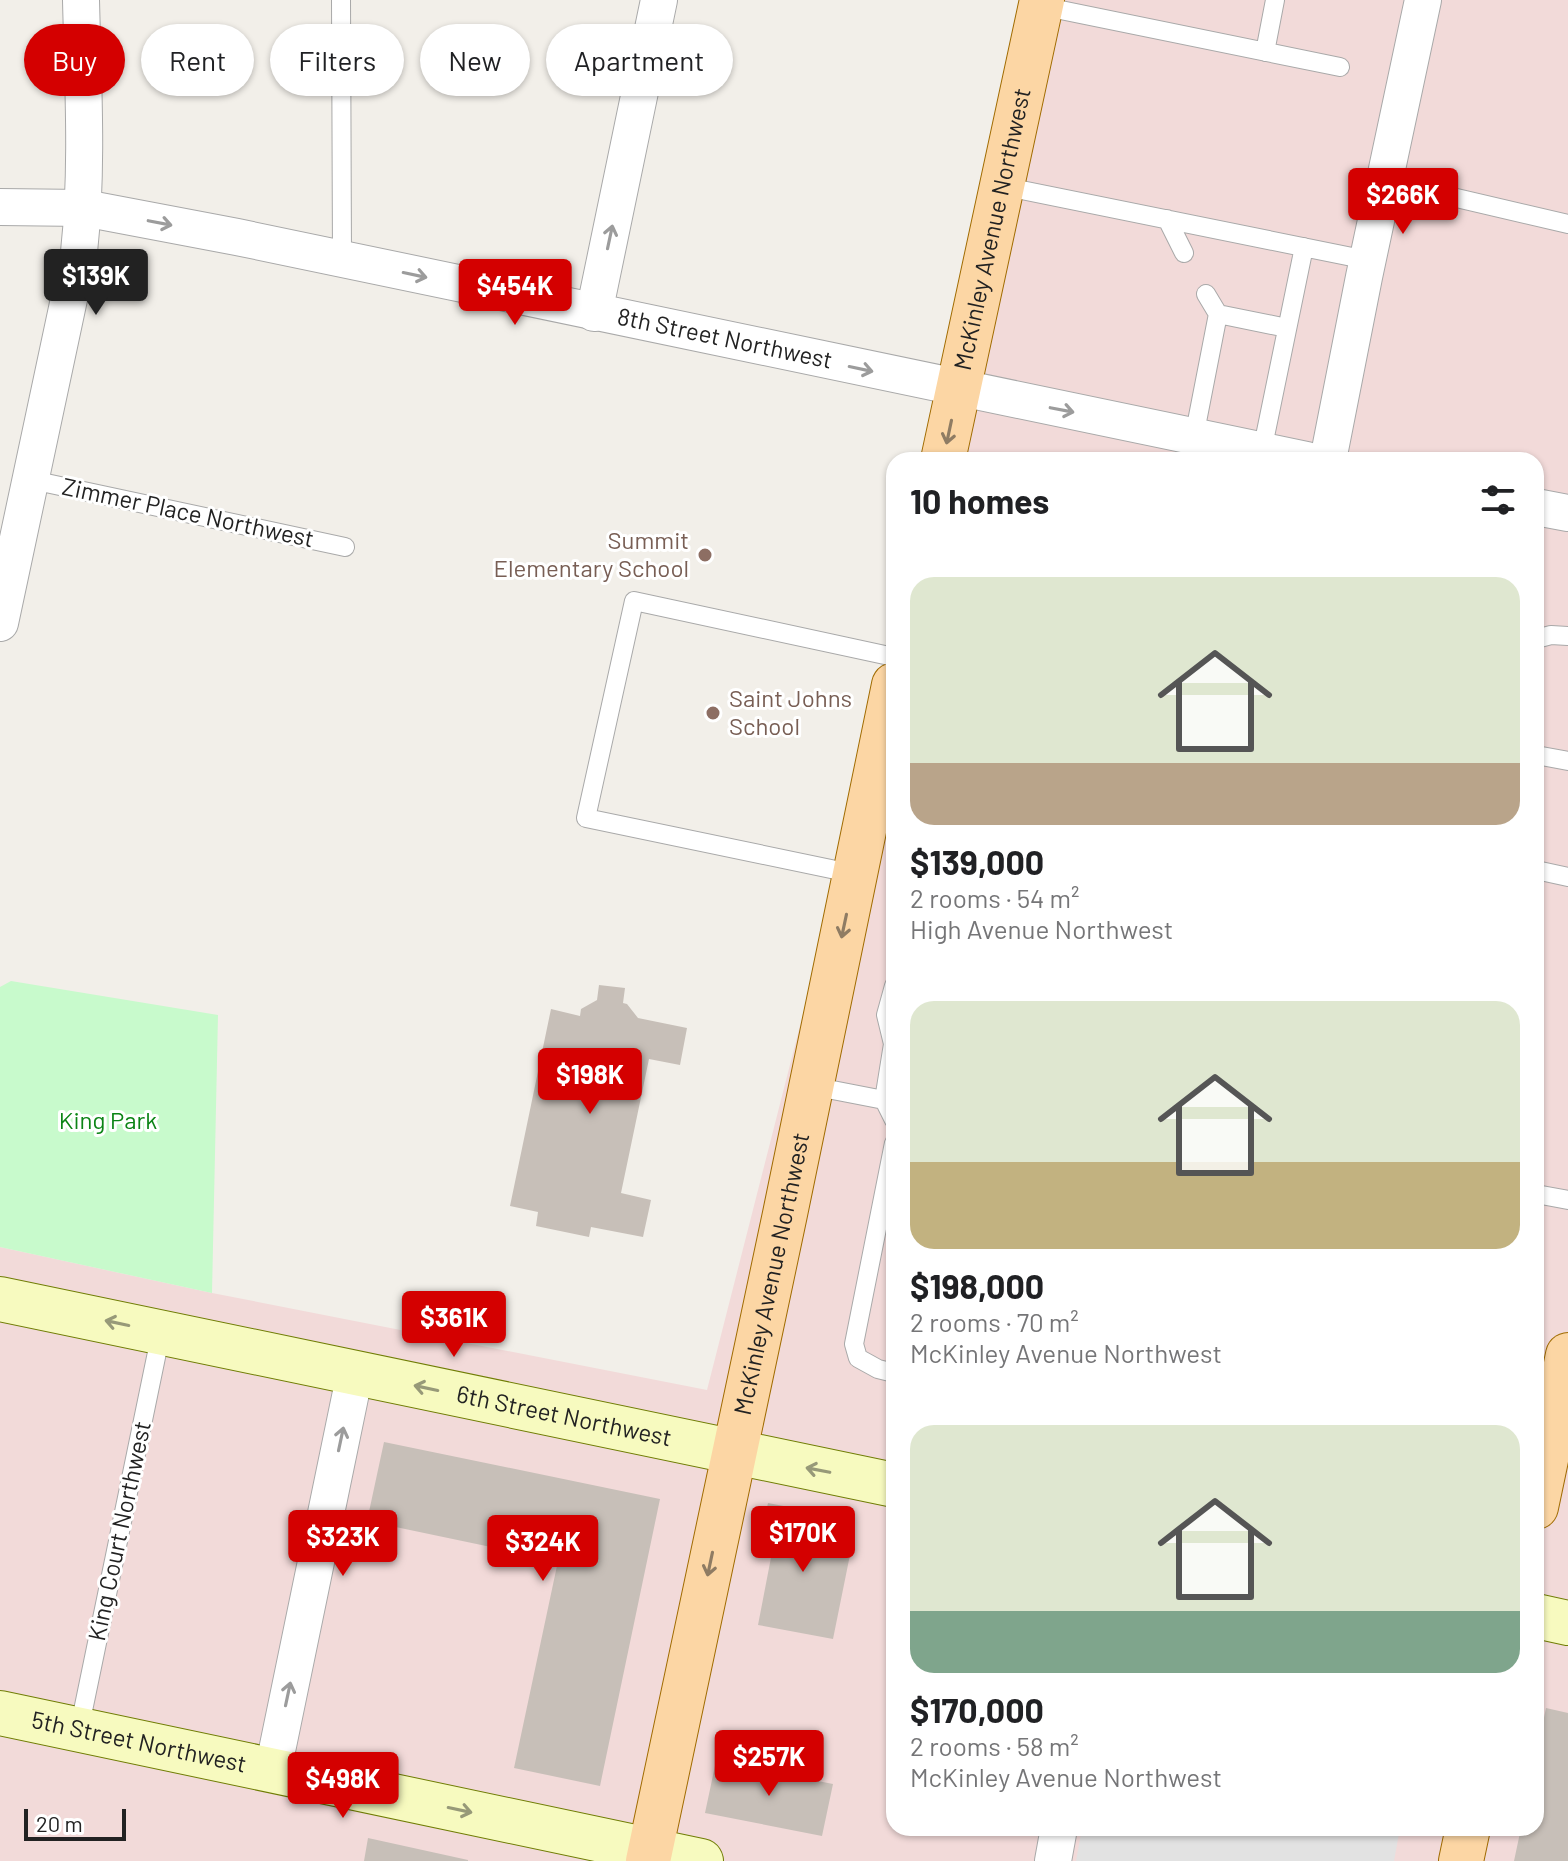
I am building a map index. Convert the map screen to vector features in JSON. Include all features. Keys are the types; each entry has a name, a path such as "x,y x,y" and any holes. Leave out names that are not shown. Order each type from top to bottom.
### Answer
{"main road":[{"name":"McKinley Avenue Northwest","path":"945,452 1041,3"},
{"name":"McKinley Avenue Northwest","path":"649,1856 855,874 885,778"},
{"name":"6th Street Northwest","path":"0,1299 886,1483"},
{"path":"1544,1462 1559,1377"},
{"path":"1544,1618 1568,1623"},
{"name":"5th Street Northwest","path":"0,1713 273,1770 649,1856 701,1861"},
{"path":"1461,1861 1466,1836"}],"street":[{"path":"0,623 79,252 84,208 81,0"},
{"path":"594,313 659,0"},
{"path":"1330,452 1423,0"},
{"name":"8th Street Northwest","path":"0,207 84,208 1267,452"},
{"path":"1544,508 1568,513"},
{"path":"273,1770 355,1373"},
{"path":"1053,1861 1058,1836"}],"lane":[{"path":"341,0 342,260"},
{"path":"1265,52 1275,0"},
{"path":"1041,3 1340,67"},
{"path":"1384,181 1568,224"},
{"path":"1002,186 1367,260"},
{"path":"1167,219 1184,253"},
{"path":"1262,451 1304,247"},
{"path":"1194,437 1218,314 1206,294"},
{"path":"1218,314 1287,328"},
{"name":"Zimmer Place Northwest","path":"32,480 345,547"},
{"path":"855,874 586,818 634,601 886,655"},
{"path":"1544,637 1568,636"},
{"path":"1544,756 1568,761"},
{"path":"1544,872 1568,877"},
{"path":"812,1086 884,1100"},
{"path":"886,1088 886,1104"},
{"path":"886,1183 854,1344 858,1358 886,1371"},
{"path":"1544,1196 1568,1200"},
{"name":"King Court Northwest","path":"79,1730 162,1332"}],"shaded area":[{"path":"1062,0 1568,0 1568,1861 0,1861 0,1247 212,1293 707,1390 886,688 886,1836 1544,1836 1544,452 946,452"},
{"path":"1081,1836 1399,1836 1394,1861 1076,1861"}],"green space":[{"name":"King Park","path":"11,981 218,1015 212,1293 0,1247 0,987"}],"building":[{"path":"599,985 625,988 623,1003 638,1018 687,1028 680,1065 649,1059 621,1193 651,1200 643,1237 591,1227 589,1237 536,1226 538,1212 510,1206 551,1009 580,1016 581,1009 597,1000"},
{"path":"384,1442 660,1499 600,1786 514,1768 558,1561 367,1521"},
{"path":"768,1503 804,1510 801,1524 854,1535 833,1639 758,1625 774,1542 760,1539"},
{"path":"1546,1708 1568,1713 1568,1861 1514,1861 1519,1836 1544,1836"},
{"path":"716,1761 833,1784 822,1836 705,1813"},
{"path":"368,1838 468,1860 468,1861 364,1861"}],"place":[{"name":"Summit Elementary School","path":"705,555"},
{"name":"Saint Johns School","path":"713,713"}]}
